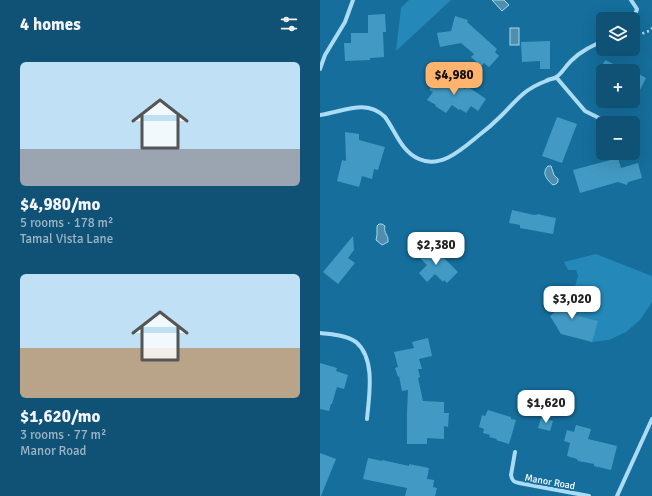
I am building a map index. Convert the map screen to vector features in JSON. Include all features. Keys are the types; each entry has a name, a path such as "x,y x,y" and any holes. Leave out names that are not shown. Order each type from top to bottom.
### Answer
{"street":[{"path":"320,69 325,55 345,22 353,0"},
{"path":"631,0 637,9 636,12"},
{"path":"320,115 356,107 372,109 385,117 401,144 410,153 418,159 436,162 455,154 497,120 528,90 542,82 556,77 572,60 590,46 596,44"},
{"path":"556,77 585,111 596,116"},
{"path":"320,333 350,339 355,342 363,352 368,363 370,377 367,419"},
{"path":"617,496 652,419"},
{"name":"Manor Road","path":"515,452 511,476 513,481 589,496"}],"path":[{"path":"640,34 649,31 652,28"}],"shaded area":[{"path":"409,0 451,0 396,51 401,8"},
{"path":"492,0 504,0 509,5 502,11"},
{"path":"510,28 519,28 519,45 510,45"},
{"path":"548,166 551,166 554,175 558,179 556,184 553,185 545,174"},
{"path":"379,224 385,226 388,238 388,242 382,245 376,240 377,226"},
{"path":"596,254 652,276 652,302 640,320 626,332 609,340 592,342 586,319 575,316 569,307 578,276 576,270 568,270 564,262"}],"building":[{"path":"385,14 386,32 383,32 384,57 370,58 370,60 345,61 344,43 351,43 351,33 368,33 368,15"},
{"path":"455,16 468,20 467,22 497,49 495,52 499,56 489,67 484,63 481,66 471,57 474,54 461,43 440,47 437,33 451,31"},
{"path":"550,41 550,69 540,69 540,61 522,62 521,42"},
{"path":"605,60 613,64 603,64"},
{"path":"440,74 461,88 462,87 465,89 467,86 486,99 478,111 471,106 466,113 452,105 446,113 427,100 433,92 429,90"},
{"path":"640,75 646,78 640,90"},
{"path":"557,117 577,124 562,163 542,156"},
{"path":"345,132 359,134 359,140 385,147 378,170 374,169 372,179 362,176 359,187 337,181 342,160 346,161"},
{"path":"610,160 619,160 621,168 638,163 642,178 628,182 627,185 618,182 580,193 573,170"},
{"path":"512,210 556,218 553,234 520,228 520,225 509,223"},
{"path":"353,236 354,250 348,258 355,263 338,284 323,272"},
{"path":"430,245 458,272 447,283 444,280 443,282 435,274 427,282 419,273 427,265 418,256"},
{"path":"561,289 573,292 569,307 574,315 598,321 592,342 561,334 550,316 555,312"},
{"path":"428,338 432,356 419,359 422,369 418,369 420,377 418,378 423,401 444,402 444,413 449,413 448,427 444,426 444,439 427,438 427,444 407,444 408,390 402,391 399,376 398,377 395,368 398,367 394,352 414,348 412,342"},
{"path":"320,363 337,368 336,371 348,375 344,389 337,387 329,411 320,409"},
{"path":"488,410 516,420 509,444 489,437 490,435 483,433 484,429 479,427 482,415 485,416"},
{"path":"541,418 553,421 550,431 538,428"},
{"path":"576,425 591,429 588,439 617,446 611,470 594,466 594,464 578,461 577,459 567,456 570,443 564,441 567,430 574,432"},
{"path":"320,453 336,459 321,496 320,496"},
{"path":"368,458 409,466 409,464 429,468 427,479 434,480 433,487 437,488 435,496 405,496 407,488 363,479"}]}
